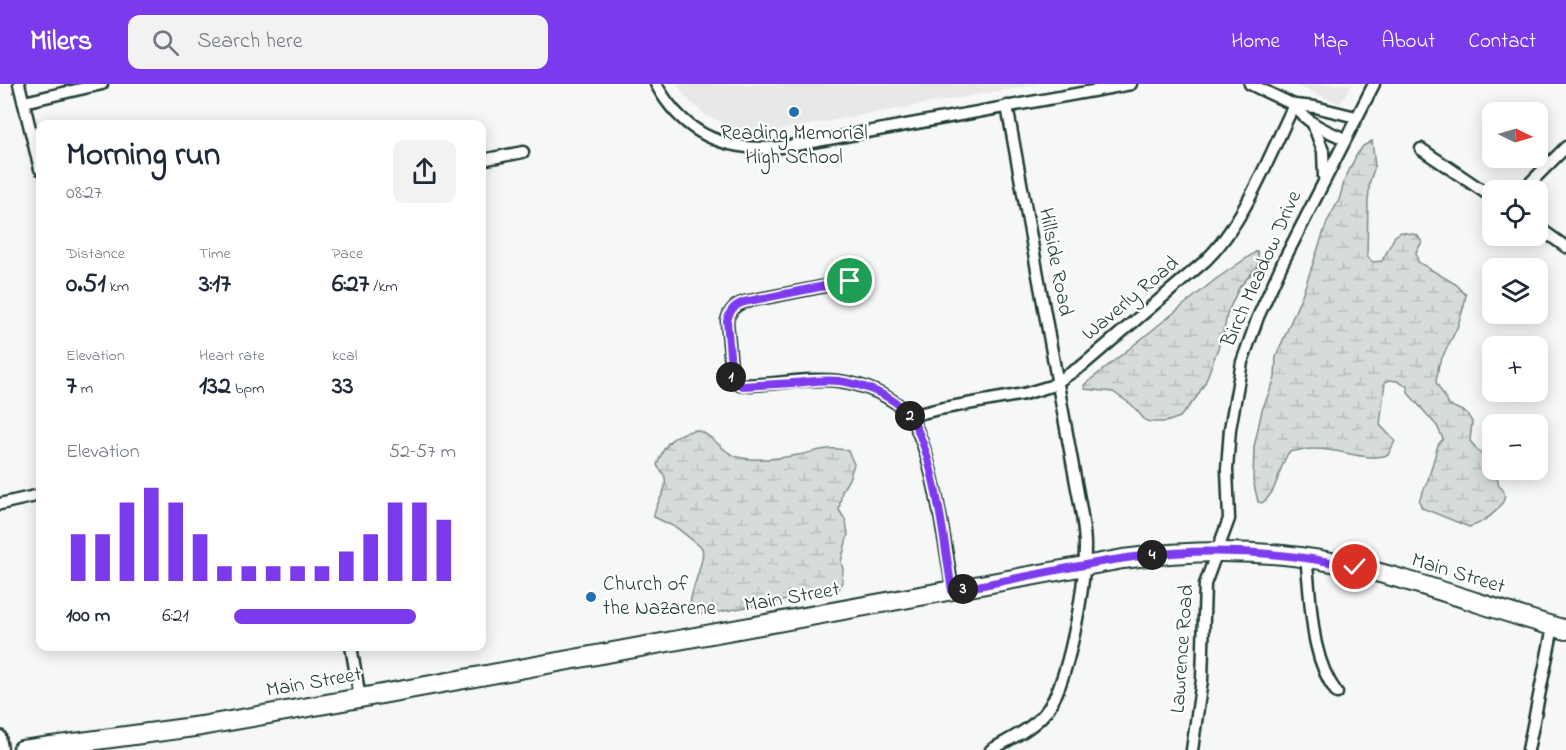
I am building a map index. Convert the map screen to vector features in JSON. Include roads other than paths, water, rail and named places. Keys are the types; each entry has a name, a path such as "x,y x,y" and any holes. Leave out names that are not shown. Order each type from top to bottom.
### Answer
{"main road":[{"name":"Main Street","path":"22,750 201,726 360,699 1149,555 1216,552 1306,558 1381,573 1559,628"}],"street":[{"path":"20,84 36,152"},
{"path":"24,102 102,84"},
{"path":"656,84 675,111 694,128 723,143 759,149 790,146 1131,84"},
{"path":"1250,84 1294,105 1316,107 1356,117"},
{"name":"Birch Meadow Drive","path":"1216,552 1229,519 1227,469 1230,429 1242,362 1270,290 1374,84"},
{"path":"1294,105 1313,124 1345,139"},
{"name":"Waverly Road","path":"910,416 1024,394 1058,382 1083,365 1215,252 1240,214 1294,105"},
{"name":"Hillside Road","path":"991,750 1034,724 1049,709 1057,694 1069,652 1084,566 1084,534 1006,106"},
{"path":"1313,124 1323,151 1324,180"},
{"path":"1533,180 1566,147"},
{"path":"1421,149 1482,190"},
{"path":"486,159 523,152"},
{"path":"1548,234 1566,247"},
{"path":"850,281 744,302 735,306 730,311 727,324 732,378 743,386 826,380 846,382 885,397 910,416 925,451 952,591"},
{"path":"0,504 36,496"},
{"name":"Lawrence Road","path":"1192,750 1202,680 1205,584 1216,552"},
{"path":"1306,558 1318,654 1325,676 1336,693"},
{"path":"1527,750 1559,628"},
{"path":"352,651 360,699"},
{"path":"0,736 2,750"}],"place":[{"name":"Reading Memorial High School","path":"794,112"},
{"name":"Church of the Nazarene","path":"591,597"}]}
